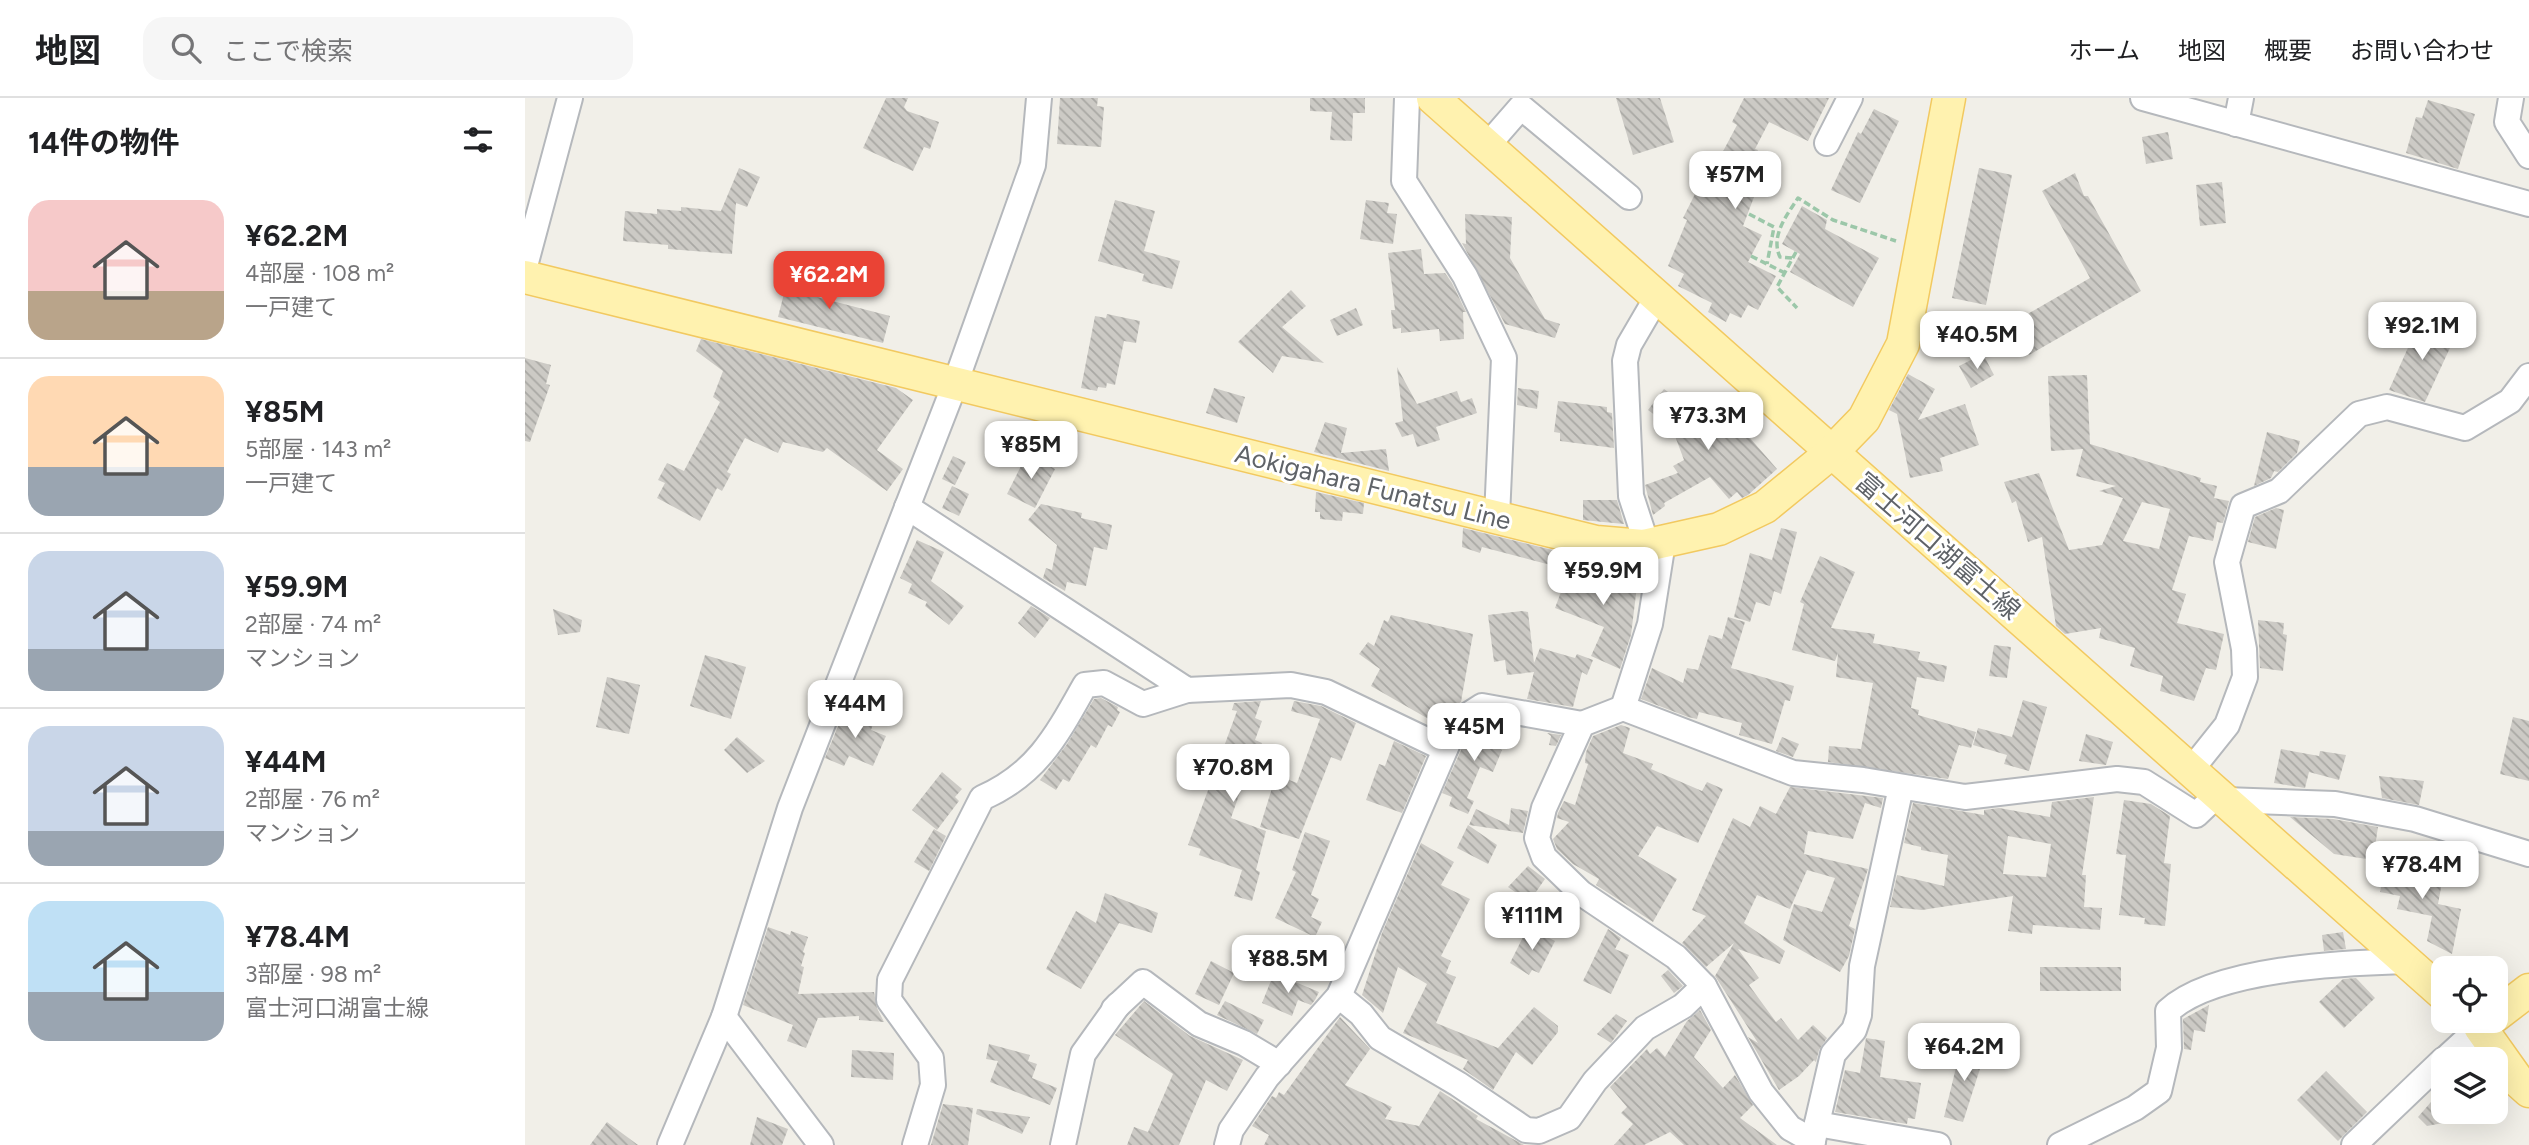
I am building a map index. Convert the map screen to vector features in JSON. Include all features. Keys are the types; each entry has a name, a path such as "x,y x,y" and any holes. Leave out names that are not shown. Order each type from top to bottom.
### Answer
{"main road":[{"name":"富士河口湖富士線","path":"1433,98 2431,984"},
{"name":"Aokigahara Funatsu Line","path":"525,277 1596,542 1655,543 1719,528 1765,507 1831,453 1864,419 1903,344 1949,98"},
{"path":"2508,1004 2529,990"},
{"path":"2491,1033 2519,1082 2529,1091"},
{"path":"2500,1033 2529,1055"}],"street":[{"path":"525,266 570,98"},
{"path":"670,1145 723,1017 790,808 955,384 1033,165 1039,98"},
{"path":"1408,98 1403,181 1465,276 1504,358 1497,517"},
{"path":"1827,143 1850,98"},
{"path":"2143,98 2529,204"},
{"path":"2236,124 2241,98"},
{"path":"2511,98 2507,122 2529,156"},
{"path":"1487,146 1516,102 1629,197"},
{"path":"1623,708 1650,624 1655,543 1631,496 1625,361 1629,345 1657,297"},
{"path":"2191,770 2227,725 2245,677 2244,649 2227,562 2243,506 2279,491 2359,414 2387,407 2465,428 2510,401 2529,376"},
{"path":"907,507 1187,690"},
{"path":"915,1145 933,1085 931,1058 889,1000 890,980 982,798 1007,787 1053,742 1084,685 1104,683 1143,704 1187,690 1280,685 1326,692 1445,748"},
{"path":"1227,1145 1231,1130 1279,1064 1339,996 1457,722 1482,706 1583,723 1623,708 1793,773 1965,797 2117,779 2144,782 2196,815 2221,797 2335,804 2415,819 2529,854"},
{"path":"1583,723 1544,808 1537,838 1544,857 1581,893 1676,957 1704,986 1761,1093 1790,1128 1814,1137 1938,1145"},
{"path":"1814,1137 1833,1054 1854,1030 1859,1015 1862,966 1901,788"},
{"path":"2060,1145 2136,1108 2159,1091 2169,1048 2168,1011 2194,992 2231,981 2351,962 2405,961"},
{"path":"1063,1145 1083,1054 1116,1007 1143,982 1199,1024 1244,1043 1279,1064"},
{"path":"1339,996 1361,1014 1380,1038 1458,1084 1527,1130 1539,1131 1556,1121 1569,1118 1595,1081 1645,1028 1683,1006 1704,986"},
{"path":"723,1017 821,1145"},
{"path":"2457,1047 2471,1033"},
{"path":"2354,1145 2431,1071"}],"path":[{"path":"1793,258 1780,257 1776,250 1780,225 1798,198 1833,220 1863,232 1923,247"},
{"path":"1749,214 1774,227 1767,264"},
{"path":"1796,252 1777,286 1797,308"},
{"path":"1751,256 1785,273"}],"building":[{"path":"886,98 908,98 904,107 907,111 939,122 930,149 924,147 913,171 863,148"},
{"path":"1060,98 1098,98 1097,106 1104,107 1101,147 1057,144"},
{"path":"1310,98 1365,98 1365,113 1353,113 1352,141 1330,140 1332,112 1310,111"},
{"path":"1616,98 1660,98 1674,142 1633,155"},
{"path":"1744,98 1829,98 1808,141 1769,122 1755,149 1758,150 1745,176 1759,184 1743,226 1762,235 1748,262 1776,276 1758,310 1748,305 1741,318 1730,313 1726,322 1708,312 1712,303 1678,286 1684,274 1668,266 1687,220 1683,218 1706,172 1711,174 1737,125 1732,122"},
{"path":"2428,100 2475,114 2458,169 2406,153 2416,117 2422,118"},
{"path":"1874,109 1899,121 1860,203 1831,190 1858,132 1861,134"},
{"path":"2168,132 2173,159 2146,164 2142,137"},
{"path":"739,168 760,177 747,207 736,203 732,254 668,249 668,245 623,241 625,211 657,214 657,209 681,211 681,207 721,211"},
{"path":"1979,168 2012,175 1986,305 1952,298"},
{"path":"2075,173 2084,196 2088,196 2141,291 2029,355 2012,323 2090,278 2042,191"},
{"path":"2222,182 2226,223 2200,226 2196,185"},
{"path":"1115,200 1155,211 1144,251 1180,261 1172,289 1142,281 1144,274 1098,261"},
{"path":"1366,200 1389,203 1387,213 1397,214 1393,244 1360,239"},
{"path":"1802,206 1827,220 1825,229 1879,258 1853,307 1790,272 1800,254 1782,244"},
{"path":"1465,214 1512,217 1510,258 1545,319 1560,324 1555,338 1505,324 1462,243 1466,244"},
{"path":"1421,249 1424,274 1445,273 1466,312 1463,312 1464,339 1440,341 1439,329 1401,333 1401,328 1393,329 1391,310 1395,310 1388,253"},
{"path":"790,270 822,279 817,297 890,316 883,343 778,317"},
{"path":"1291,290 1306,306 1282,327 1324,363 1282,356 1273,373 1238,342"},
{"path":"1356,308 1363,325 1337,336 1330,320"},
{"path":"1107,314 1140,321 1136,343 1124,341 1115,385 1107,383 1106,388 1098,387 1097,391 1081,388 1095,316 1106,318"},
{"path":"2420,321 2455,337 2425,402 2389,390"},
{"path":"701,339 896,388 913,400 877,450 903,469 887,491 827,448 823,452 783,442 778,453 745,438 727,472 731,474 722,491 717,488 700,521 657,498 665,483 658,480 667,463 684,471 720,402 713,397 723,371 696,351"},
{"path":"1983,354 1994,375 1971,388 1959,366"},
{"path":"525,358 551,365 546,384 550,385 530,442 525,441"},
{"path":"1397,367 1417,404 1457,391 1461,402 1472,398 1477,413 1436,427 1440,440 1417,447 1413,434 1402,437 1395,423 1403,421"},
{"path":"1908,374 1935,389 1918,420 1965,404 1979,445 1940,458 1943,471 1910,478 1897,414 1889,410"},
{"path":"2087,375 2090,444 2201,478 2200,482 2217,486 2214,498 2229,501 2223,523 2217,522 2213,541 2189,536 2172,590 2186,594 2177,623 2224,634 2216,670 2206,668 2194,701 2160,691 2163,676 2130,666 2135,648 2099,638 2101,628 2065,634 2056,626 2042,537 2028,542 2016,501 2012,503 2004,482 2039,473 2069,550 2102,545 2123,498 2099,491 2116,486 2076,476 2083,449 2051,451 2048,376","holes":["2142,502 2170,509 2159,549 2123,541"]},
{"path":"1214,388 1245,397 1237,423 1206,413"},
{"path":"1518,388 1539,391 1537,409 1517,405"},
{"path":"1664,389 1701,417 1726,397 1742,417 1736,422 1777,469 1742,498 1737,492 1729,499 1710,477 1664,503 1665,506 1653,515 1645,485 1678,473 1673,466 1684,460 1672,428 1648,410"},
{"path":"1558,401 1607,407 1607,412 1612,413 1614,448 1560,441 1560,433 1554,432"},
{"path":"1325,422 1347,428 1341,453 1386,449 1389,471 1314,452"},
{"path":"2267,432 2300,441 2297,453 2278,472 2274,471 2271,478 2254,486"},
{"path":"1027,454 1055,469 1035,508 1007,494"},
{"path":"953,456 966,462 955,485 942,479"},
{"path":"952,486 969,494 959,516 942,508"},
{"path":"1316,492 1364,503 1363,514 1343,512 1342,521 1320,519 1320,512 1315,512"},
{"path":"1583,500 1617,500 1624,524 1583,520"},
{"path":"1041,504 1082,513 1081,518 1112,525 1107,550 1094,547 1086,586 1067,582 1065,591 1043,578 1046,568 1052,570 1057,545 1028,520"},
{"path":"2276,508 2284,510 2276,549 2248,542 2255,517"},
{"path":"1463,528 1565,553 1562,568 1482,547 1480,553 1462,547"},
{"path":"1781,528 1797,532 1781,594 1774,591 1770,606 1756,602 1750,622 1734,617 1750,553 1772,560"},
{"path":"917,540 944,552 931,581 964,606 949,625 925,606 927,602 908,593 912,584 900,578"},
{"path":"1820,556 1855,572 1831,628 1875,634 1873,643 1920,652 1918,660 1947,666 1944,682 1917,677 1911,708 1919,710 1918,715 1976,732 1971,748 1959,745 1948,779 1828,762 1829,746 1861,749 1873,683 1836,677 1838,653 1835,661 1792,650 1804,604 1800,602"},
{"path":"1604,561 1633,564 1629,585 1637,586 1631,635 1620,669 1591,656 1604,627 1555,608 1570,568 1600,579"},
{"path":"1031,606 1050,618 1035,638 1018,623"},
{"path":"553,609 582,620 580,632 558,635"},
{"path":"1528,612 1534,663 1540,648 1575,658 1577,654 1593,660 1587,675 1582,672 1573,707 1527,699 1534,672 1507,675 1505,660 1494,662 1488,615"},
{"path":"1391,615 1473,634 1461,702 1448,710 1439,725 1371,686 1380,669 1359,654 1368,642 1374,646 1384,620 1388,622"},
{"path":"1728,617 1745,622 1731,668 1794,686 1790,701 1785,700 1772,744 1739,735 1742,723 1699,712 1697,719 1688,717 1641,699 1652,668 1683,683 1687,668 1698,670 1709,635 1722,639"},
{"path":"2258,620 2284,623 2283,634 2287,635 2283,671 2260,668"},
{"path":"1994,645 2011,647 2007,678 1989,676"},
{"path":"705,655 746,667 731,719 690,706"},
{"path":"607,677 640,685 629,734 596,727"},
{"path":"1101,698 1118,707 1120,712 1112,727 1108,725 1096,748 1091,745 1069,782 1063,779 1056,790 1040,780 1067,744 1094,699"},
{"path":"2023,700 2047,707 2029,771 2004,764 2007,755 1973,745 1978,728 2012,737"},
{"path":"1261,701 1255,718 1262,721 1255,740 1262,743 1249,779 1245,778 1231,818 1266,831 1256,870 1260,872 1252,901 1234,896 1242,870 1199,855 1201,849 1188,845 1237,711 1232,710 1234,703"},
{"path":"1294,701 1321,706 1356,723 1341,761 1331,757 1299,839 1260,827 1276,775 1297,783 1320,719 1291,711"},
{"path":"845,709 874,721 871,730 886,736 873,766 849,756 844,766 825,758"},
{"path":"2513,717 2529,721 2529,781 2500,774"},
{"path":"1485,722 1507,726 1498,748 1502,750 1493,772 1480,767 1467,798 1474,801 1468,814 1449,806 1452,797 1442,793 1469,732"},
{"path":"1621,725 1630,728 1623,753 1653,764 1651,769 1702,791 1707,782 1723,789 1698,843 1657,826 1638,856 1677,879 1653,922 1596,885 1599,879 1573,864 1557,849 1553,839 1569,822 1557,818 1558,813 1564,801 1575,805 1588,764 1585,763 1586,752 1593,736"},
{"path":"1547,733 1561,735 1556,746 1549,745 1551,736"},
{"path":"2086,734 2113,742 2106,765 2079,761"},
{"path":"737,737 765,761 747,773 724,750"},
{"path":"1782,737 1799,744 1793,757 1776,751"},
{"path":"1394,741 1426,756 1402,813 1366,800 1379,764 1385,766"},
{"path":"2281,749 2319,756 2320,751 2346,755 2339,780 2309,772 2305,788 2274,783"},
{"path":"942,772 962,789 955,797 959,801 937,830 912,810"},
{"path":"2379,776 2424,781 2419,805 2382,798"},
{"path":"1790,787 1883,798 1881,808 1865,803 1853,839 1808,831 1804,854 1868,869 1849,926 1855,929 1849,956 1840,972 1783,940 1794,904 1822,912 1835,878 1807,870 1790,909 1757,895 1744,923 1785,951 1780,964 1738,949 1759,978 1749,985 1776,1022 1781,1018 1798,1040 1813,1025 1827,1038 1819,1050 1816,1062 1814,1060 1799,1076 1779,1090 1748,1037 1758,1043 1715,976 1734,943 1706,967 1682,943 1706,916 1692,910 1733,818 1750,827 1760,806 1776,814"},
{"path":"2094,797 2082,875 2086,875 2084,907 2102,908 2100,930 2033,925 2032,934 2008,931 2013,896 1922,910 1890,907 1897,875 1944,886 1948,855 1921,850 1921,847 1904,843 1913,803 1984,815 1984,810 1999,808 2050,817 2052,802","holes":["2008,836 2051,844 2046,877 2003,874"]},
{"path":"2124,800 2151,804 2170,816 2164,863 2171,864 2165,926 2144,924 2145,918 2119,915 2126,855 2116,854"},
{"path":"1511,808 1528,811 1523,833 1469,825 1476,809 1509,825"},
{"path":"2290,817 2333,819 2378,827 2373,860 2334,854"},
{"path":"1468,825 1497,845 1488,864 1457,848"},
{"path":"934,829 946,836 929,871 914,862"},
{"path":"1305,832 1330,841 1311,895 1319,899 1311,917 1322,922 1315,937 1275,918 1296,872 1292,870"},
{"path":"1421,843 1454,862 1441,885 1470,899 1441,956 1451,961 1446,973 1456,977 1436,1023 1498,1048 1534,1007 1558,1026 1558,1032 1532,1065 1516,1052 1493,1090 1463,1069 1468,1060 1403,1033 1427,984 1398,967 1383,1013 1362,995 1382,933"},
{"path":"2387,857 2402,860 2403,868 2443,877 2438,904 2461,909 2452,954 2427,941 2432,916 2397,909 2400,896 2380,892"},
{"path":"1528,866 1545,879 1529,902 1508,887"},
{"path":"1105,893 1158,913 1152,933 1119,923 1081,989 1046,969 1076,911 1096,923"},
{"path":"768,927 790,935 791,931 808,937 803,952 805,953 801,966 804,967 798,994 874,992 877,1008 884,1022 859,1020 859,1016 818,1018 806,1048 787,1041 793,1025 743,1005"},
{"path":"1528,927 1555,941 1539,973 1532,970 1529,975 1510,963"},
{"path":"1608,929 1621,938 1615,949 1629,955 1611,994 1583,981"},
{"path":"2343,932 2346,949 2324,951 2322,935"},
{"path":"1211,961 1234,973 1219,1005 1195,994"},
{"path":"2040,967 2121,967 2121,991 2040,991"},
{"path":"1668,970 1683,986 1674,993 1661,976"},
{"path":"1274,973 1319,992 1315,1000 1311,1005 1298,1000 1292,1016 1262,1003"},
{"path":"2356,978 2375,998 2344,1028 2319,1002 2343,979"},
{"path":"1144,1001 1190,1036 1243,1060 1227,1091 1206,1080 1179,1145 1127,1145 1134,1127 1148,1132 1173,1074 1115,1035"},
{"path":"1225,1001 1264,1020 1257,1034 1217,1015"},
{"path":"2209,1005 2205,1032 2194,1030 2191,1050 2184,1049 2183,1019"},
{"path":"1700,1010 1711,1030 1694,1057 1723,1088 1735,1075 1753,1105 1740,1118 1777,1145 1684,1145 1670,1132 1644,1145 1614,1145 1633,1124 1621,1113 1627,1107 1610,1087 1647,1049 1650,1054 1657,1048 1665,1057 1687,1021"},
{"path":"1616,1014 1627,1021 1611,1043 1597,1034"},
{"path":"1340,1017 1370,1049 1345,1085 1392,1107 1385,1119 1419,1126 1440,1091 1478,1116 1476,1119 1524,1145 1264,1145 1269,1135 1252,1126 1272,1096 1276,1098 1279,1092 1284,1095"},
{"path":"1866,1038 1885,1041 1880,1077 1921,1083 1915,1119 1908,1118 1907,1124 1835,1112 1845,1070 1860,1073"},
{"path":"989,1044 1030,1055 1028,1061 1037,1064 1032,1078 1057,1088 1050,1105 990,1082 998,1061 986,1059"},
{"path":"1961,1047 1985,1053 1963,1122 1944,1117"},
{"path":"852,1050 894,1053 893,1080 851,1077"},
{"path":"2326,1071 2367,1112 2338,1141 2297,1100"},
{"path":"2431,1102 2431,1124 2438,1124 2427,1126 2418,1117"},
{"path":"943,1104 973,1108 968,1145 931,1145"},
{"path":"977,1109 1030,1117 1022,1134 976,1114"},
{"path":"757,1117 788,1129 782,1145 750,1145"},
{"path":"607,1122 638,1145 590,1145"}]}
